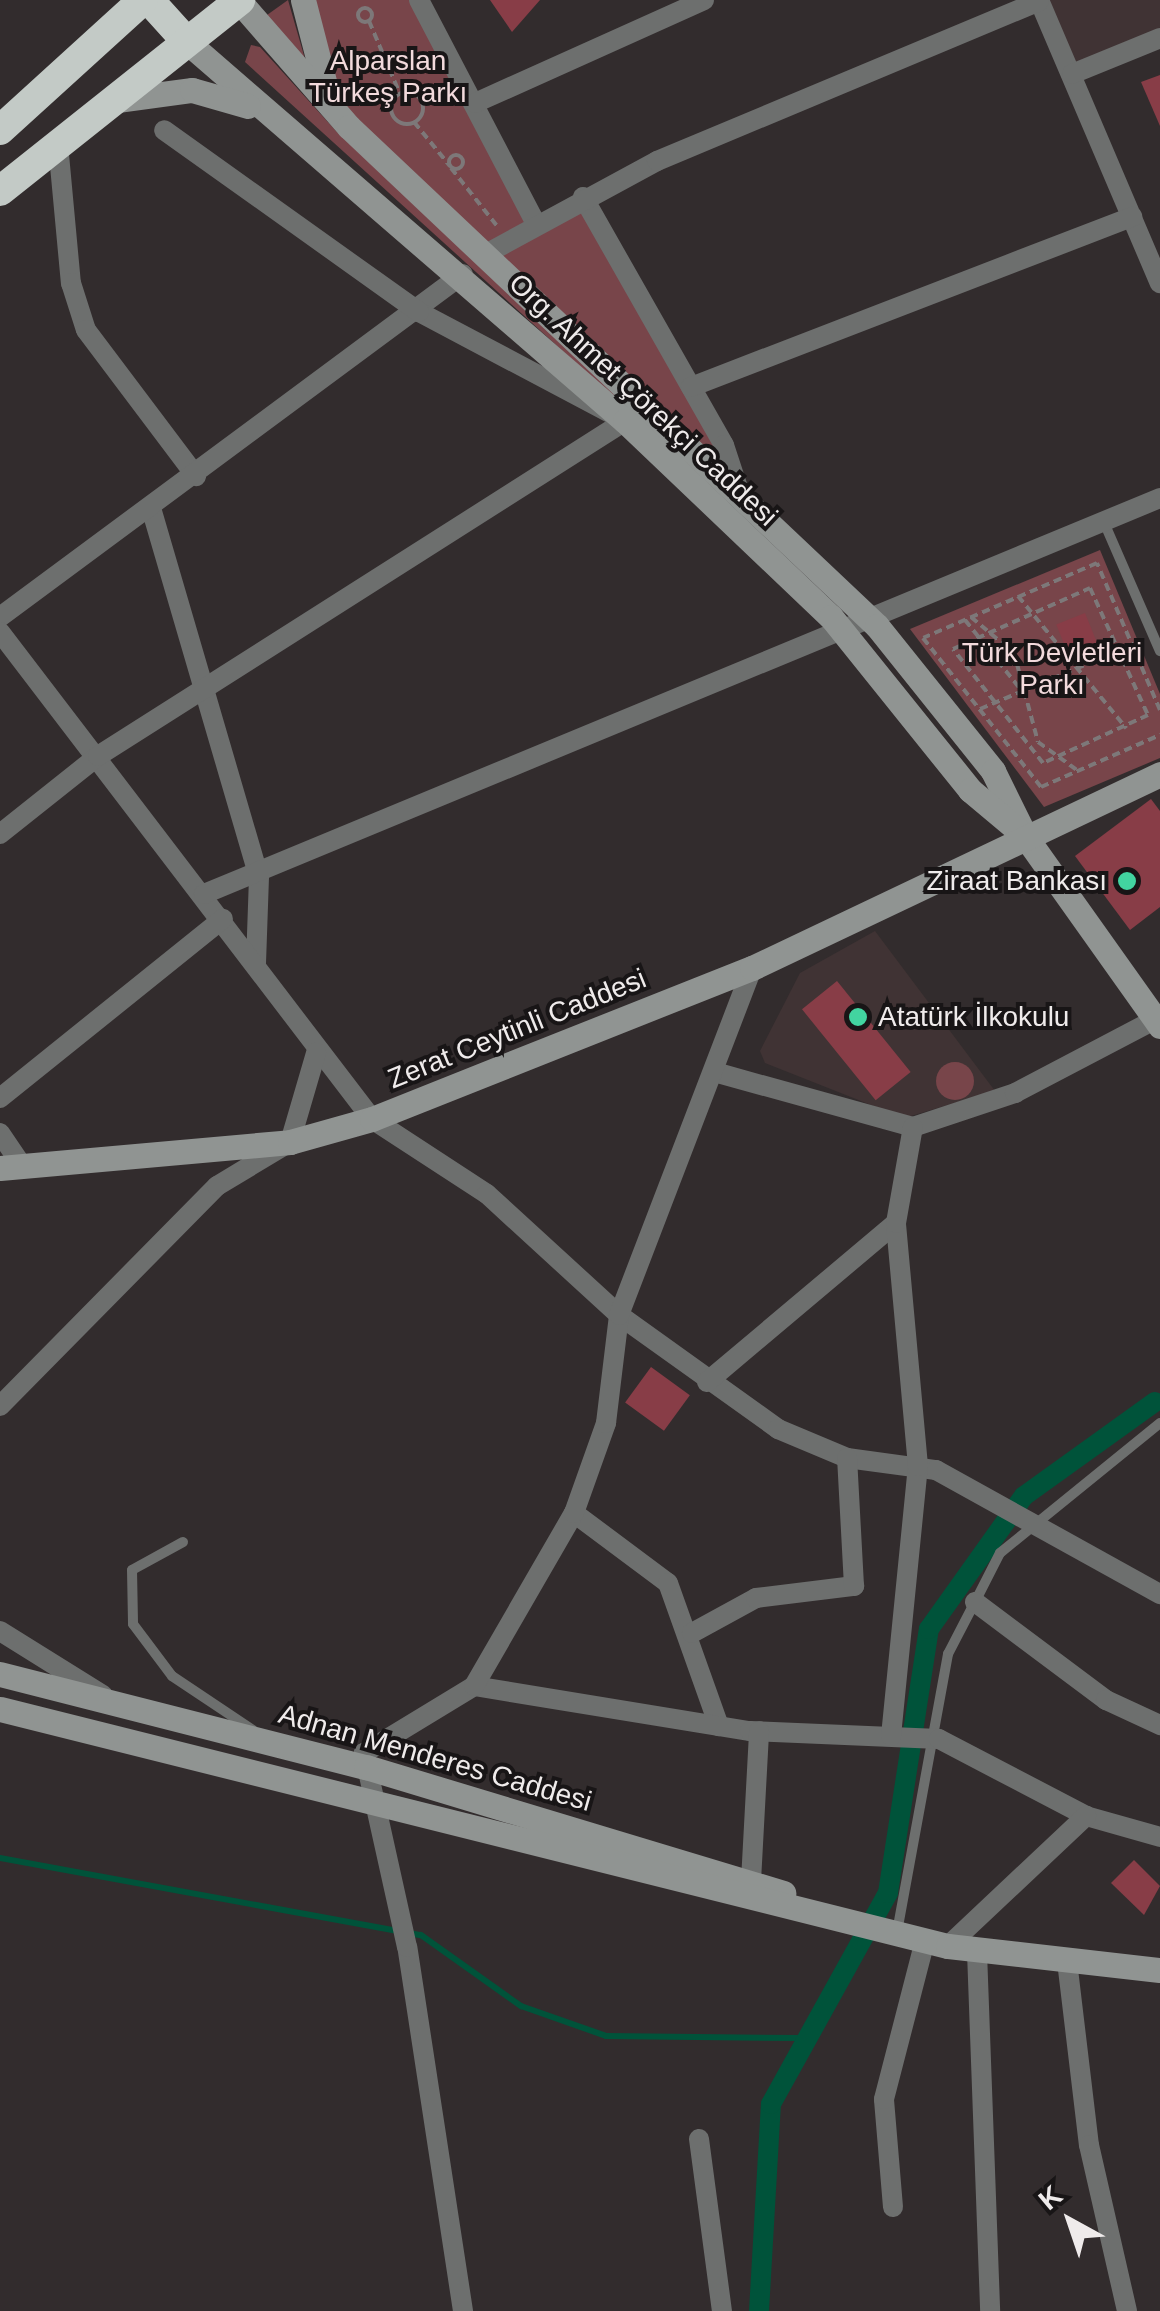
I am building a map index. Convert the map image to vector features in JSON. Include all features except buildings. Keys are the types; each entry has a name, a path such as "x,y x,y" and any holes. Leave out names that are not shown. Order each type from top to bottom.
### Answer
{"highway":[{"path":"5,117 146,0 186,41"},
{"path":"0,191 239,0"}],"main road":[{"name":"Org. Ahmet Çörekçi Caddesi","path":"239,0 333,111 868,616 1003,787 1025,836 1158,1021"},
{"path":"303,0 333,111"},
{"name":"Org. Ahmet Çörekçi Caddesi","path":"186,41 463,274 625,421 841,628 970,790 1025,836"},
{"path":"112,102 208,92 296,131"},
{"path":"722,514 740,494"},
{"name":"Zerat Ceytinli Caddesi","path":"11,1167 290,1142 372,1119 752,968 1160,774"},
{"name":"Adnan Menderes Caddesi","path":"0,1674 366,1767 751,1880 848,1920"},
{"name":"Adnan Menderes Caddesi","path":"0,1709 371,1795 936,1943 977,1952 1160,1970"}],"street":[{"path":"419,0 536,222"},
{"path":"475,103 704,0"},
{"path":"484,255 583,197 1039,1 1160,283"},
{"path":"1072,74 1160,38"},
{"path":"0,834 98,756 202,696 625,421 419,312 164,130"},
{"path":"58,144 71,283 86,330 196,476"},
{"path":"583,197 691,387 740,494"},
{"path":"691,387 1132,217"},
{"path":"0,617 419,312 463,274"},
{"path":"204,894 260,877 868,616 1160,498"},
{"path":"151,508 202,696 260,877 256,963"},
{"path":"0,632 256,963 316,1053 372,1119 487,1194 619,1315 707,1382 804,1443 847,1458 918,1466 1160,1594"},
{"path":"0,1098 222,919"},
{"path":"463,2311 407,1948 366,1767 370,1745 474,1686 574,1514 606,1423 619,1315 718,1073 752,968"},
{"path":"718,1073 913,1127 1015,1093 1158,1021"},
{"path":"0,1406 217,1186 290,1142 316,1053"},
{"path":"890,1736 918,1466 896,1223 913,1127"},
{"path":"0,1132 11,1167"},
{"path":"707,1382 896,1223"},
{"path":"692,1634 756,1598 854,1586 847,1458"},
{"path":"574,1514 668,1583 692,1634 720,1726"},
{"path":"975,1602 1106,1700 1160,1725"},
{"path":"0,1631 113,1701"},
{"path":"474,1686 760,1731 939,1739 1086,1816 1160,1837"},
{"path":"751,1880 760,1731"},
{"path":"892,2208 884,2099 936,1943 1086,1816"},
{"path":"977,1952 990,2311"},
{"path":"1067,1961 1089,2145 1127,2311"},
{"path":"698,2139 720,2304 699,2311"}],"lane":[{"path":"1103,520 1160,651"},
{"path":"896,1933 939,1739 948,1654 1000,1553 1024,1523 1160,1423"},
{"path":"183,1542 132,1570 134,1624 159,1664 259,1739"}],"path":[{"path":"368,21 400,94 393,115 414,122 508,238"},
{"path":"400,94 422,103 414,122"},
{"path":"1160,710 1096,562 923,638 1041,787 1160,736"},
{"path":"1091,589 1148,713 1126,728 1056,760 1040,761 953,651 977,635 1031,612 1091,589"},
{"path":"1018,596 1126,728"},
{"path":"968,618 993,628 1017,658 1031,731 1056,760 1079,770"},
{"path":"968,618 1022,691"},
{"path":"953,720 1132,645"}],"shaded area":[{"path":"1039,0 1160,0 1160,38 1072,74"},
{"name":"Atatürk İlkokulu","path":"875,931 995,1091 904,1118 765,1063 760,1051 800,973"}],"green space":[{"path":"288,0 305,59 267,15"},
{"name":"Alparslan Türkeş Parkı","path":"306,0 419,0 535,221 583,197 740,494 349,127"},
{"path":"251,45 260,47 336,131 730,503 245,62"},
{"name":"Türk Devletleri Parkı","path":"1100,550 1160,694 1160,758 1044,807 910,629"},
{"path":"955,1062 968,1068 974,1081 968,1094 955,1100 942,1094 936,1081 942,1068"}],"waterway":[{"path":"759,2311 771,2104 888,1893 929,1629 1024,1496 1155,1402"},
{"path":"0,1858 421,1935 521,2006 606,2036 803,2038"}],"place":[{"name":"Ziraat Bankası","path":"1127,881"},
{"name":"Atatürk İlkokulu","path":"858,1017"}]}
